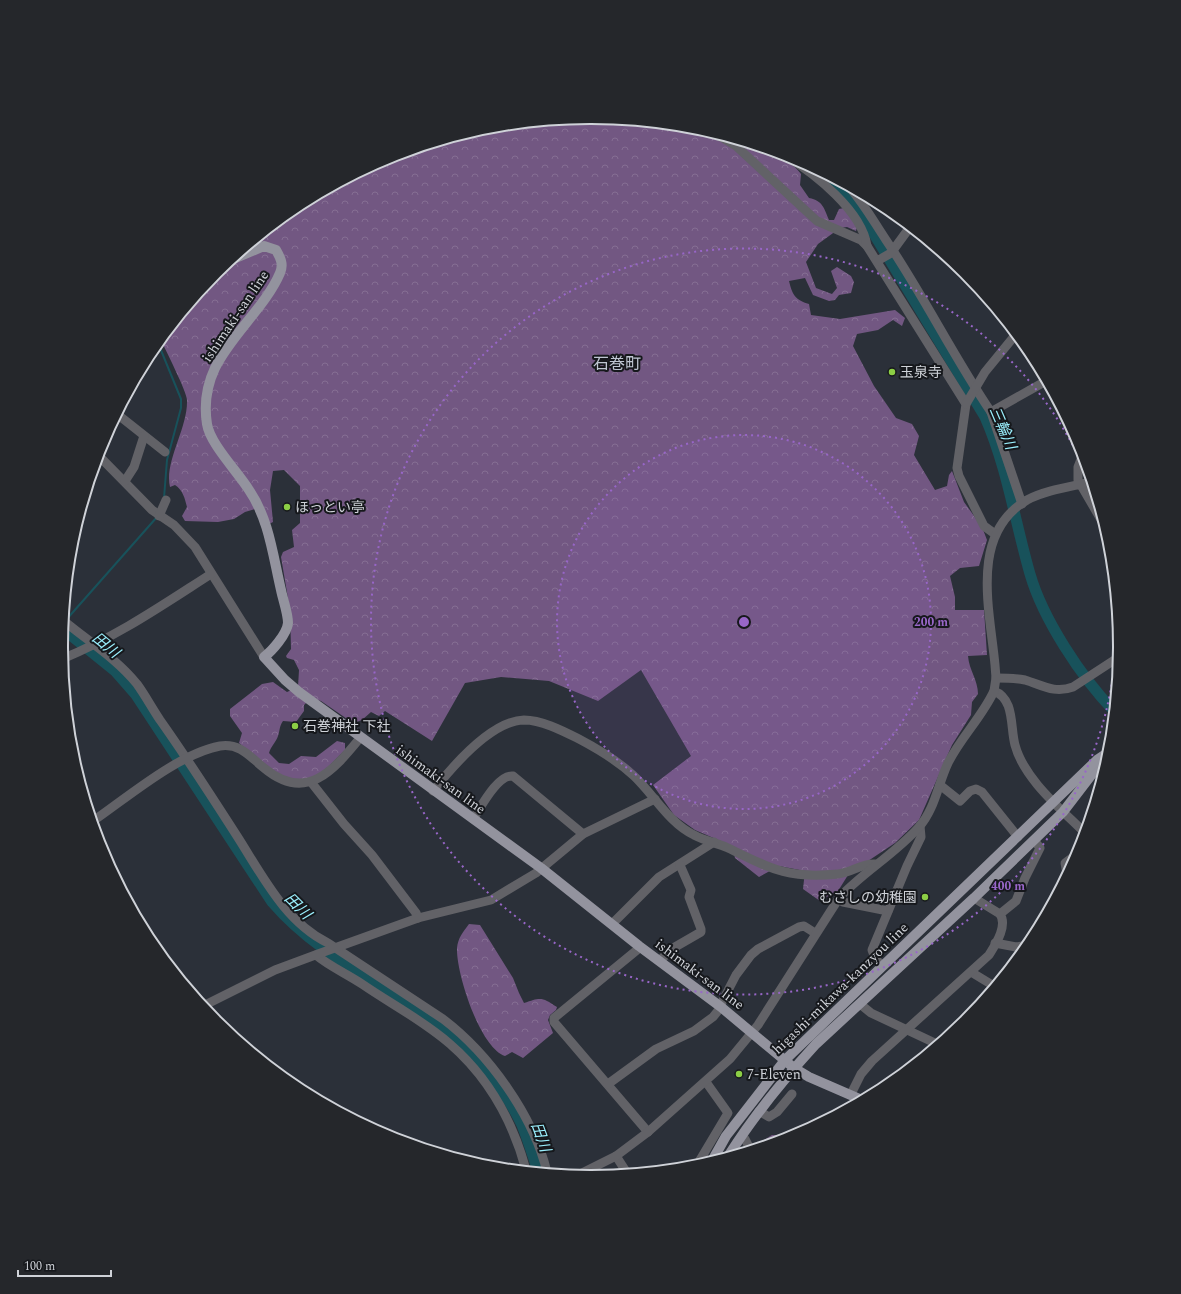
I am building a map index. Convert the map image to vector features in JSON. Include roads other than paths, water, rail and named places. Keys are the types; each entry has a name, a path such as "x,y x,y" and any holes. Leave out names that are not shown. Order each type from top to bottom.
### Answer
{"main road":[{"name":"ishimaki-san line","path":"247,253 264,246 276,250 282,260 280,272 266,295 216,367 208,384 206,400 207,425 218,448 250,491 264,517 288,624 277,645 264,657 289,684 360,738 541,868 639,946 753,1032 794,1068 809,1077 856,1097"},
{"name":"higashi-mikawa-kanzyou line","path":"716,1154 726,1136 785,1060 1101,757"},
{"name":"higashi-mikawa-kanzyou line","path":"734,1150 759,1111 794,1068 816,1044 974,898 1063,812 1099,765"}],"street":[{"path":"733,144 817,221 861,240 879,259 967,403"},
{"path":"809,172 848,209 860,224 866,237 867,246"},
{"path":"859,199 867,210 975,390 991,412 1021,504"},
{"path":"879,259 892,252 907,231"},
{"path":"995,534 984,526 959,476 957,468 967,403 993,361 1012,339"},
{"path":"991,412 1041,384"},
{"path":"121,418 165,452"},
{"path":"125,481 134,467 144,436"},
{"path":"103,460 152,510 174,525 195,547 264,657"},
{"path":"1080,465 1077,475 1080,484 1093,507"},
{"path":"588,1170 616,1156 648,1132 706,1082 730,1059 753,1032 815,933 839,898 853,883 907,840 920,826 932,807 940,785 958,746 994,691 996,678 987,582 990,546 995,534 1007,517 1021,504 1040,494 1086,483"},
{"path":"159,516 166,500"},
{"path":"68,656 94,646 126,629 211,574"},
{"path":"69,625 127,673 137,685 280,902 298,922 333,949 443,1020 466,1038 495,1071 522,1113 536,1140 545,1167"},
{"path":"996,678 1018,679 1054,690 1065,690 1094,674 1113,661"},
{"path":"994,691 1000,693 1008,707 1012,720 1015,744 1020,756 1038,786 1080,828"},
{"path":"433,791 452,767 496,730 524,720 550,727 589,745 623,766 687,831 714,842 763,866 794,875 839,874 868,864 876,864"},
{"path":"97,818 175,764 220,746 231,746 242,749 278,778 291,784 302,784 311,782 326,773 360,738"},
{"path":"473,819 496,785 510,775 583,834"},
{"path":"311,782 372,854 416,913 418,918"},
{"path":"940,785 960,801 970,791 976,789 982,792 1018,837"},
{"path":"209,1003 275,970 317,954 418,918 491,900 541,868 583,834 655,799"},
{"path":"882,966 875,958 872,950 921,836 920,826"},
{"path":"1000,914 1016,901 1025,878 1040,848 1034,840"},
{"path":"612,924 659,878 714,842"},
{"path":"659,961 676,947 701,932 702,929 689,897 691,890 680,865"},
{"path":"839,898 844,902 888,911"},
{"path":"851,1094 861,1074 872,1061 989,955 996,943 1003,923 1000,914 974,898"},
{"path":"608,1084 656,1049 694,1031 713,1017 721,1007 722,1002 740,970 758,949 799,927 804,926 815,933"},
{"path":"996,943 1018,947"},
{"path":"639,946 637,950 554,1018 554,1022 648,1132"},
{"path":"317,954 418,1021 450,1044 464,1057 495,1096 518,1142 525,1165"},
{"path":"971,972 990,984"},
{"path":"860,1004 871,1013 933,1042"},
{"path":"702,1157 728,1113 706,1082"},
{"path":"759,1111 769,1118 792,1094"},
{"path":"741,1137 748,1145"},
{"path":"616,1156 624,1168"}],"waterway":[{"name":"三輪川","path":"840,188 860,211 985,417 993,436 1005,475 1030,574 1044,610 1064,647 1076,665 1110,706"},
{"path":"161,350 181,399 181,408 167,460 164,498"},
{"path":"69,617 157,517"},
{"name":"田川","path":"68,633 115,671 136,695 272,902 291,922 332,955 421,1011 443,1027 477,1059 498,1085 515,1112 522,1125 536,1166"}],"place":[{"name":"玉泉寺","path":"892,372"},
{"name":"ほっとい亭","path":"287,507"},
{"name":"石巻神社 下社","path":"295,726"},
{"name":"むさしの幼稚園","path":"925,897"},
{"name":"7-Eleven","path":"739,1074"}],"district":[{"name":"石巻町","path":"617,363"}]}
